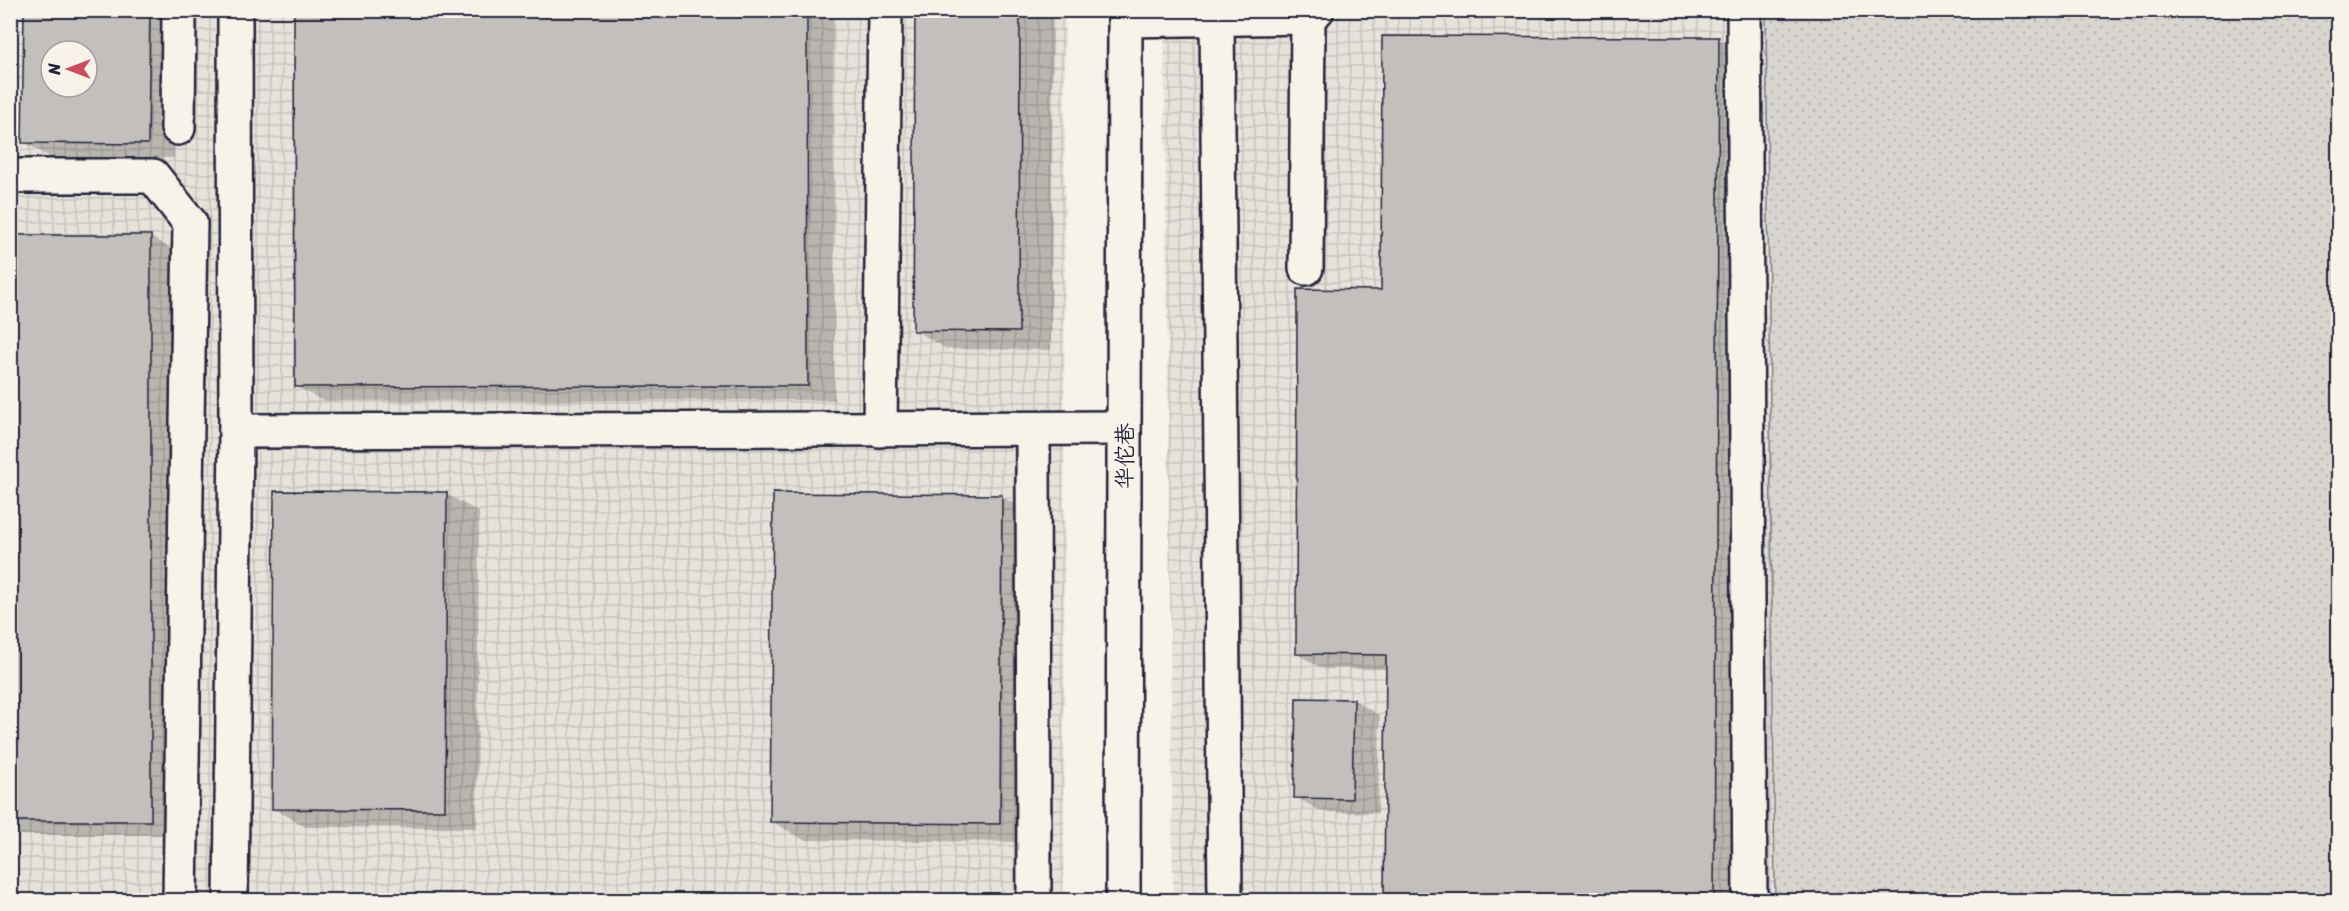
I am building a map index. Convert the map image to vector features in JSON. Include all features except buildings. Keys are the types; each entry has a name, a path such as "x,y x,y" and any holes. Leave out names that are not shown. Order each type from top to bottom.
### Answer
{"street":[{"path":"178,128 179,10"},
{"path":"231,900 236,431 235,10"},
{"path":"880,430 885,10"},
{"path":"1744,10 1750,900"},
{"path":"1125,15 1217,18 1313,14 1306,268"},
{"name":"华佗巷","path":"1123,900 1125,15"},
{"path":"1217,18 1225,900"},
{"path":"10,176 153,176 190,223 180,900"},
{"path":"236,431 1124,428"},
{"path":"1033,429 1034,900"}],"shaded area":[{"path":"10,11 1065,11 1064,900 11,900"},
{"path":"1164,11 1766,11 1775,900 1173,900"},
{"path":"1766,11 2338,11 2338,894 2172,892 2171,900 1775,900"}]}
